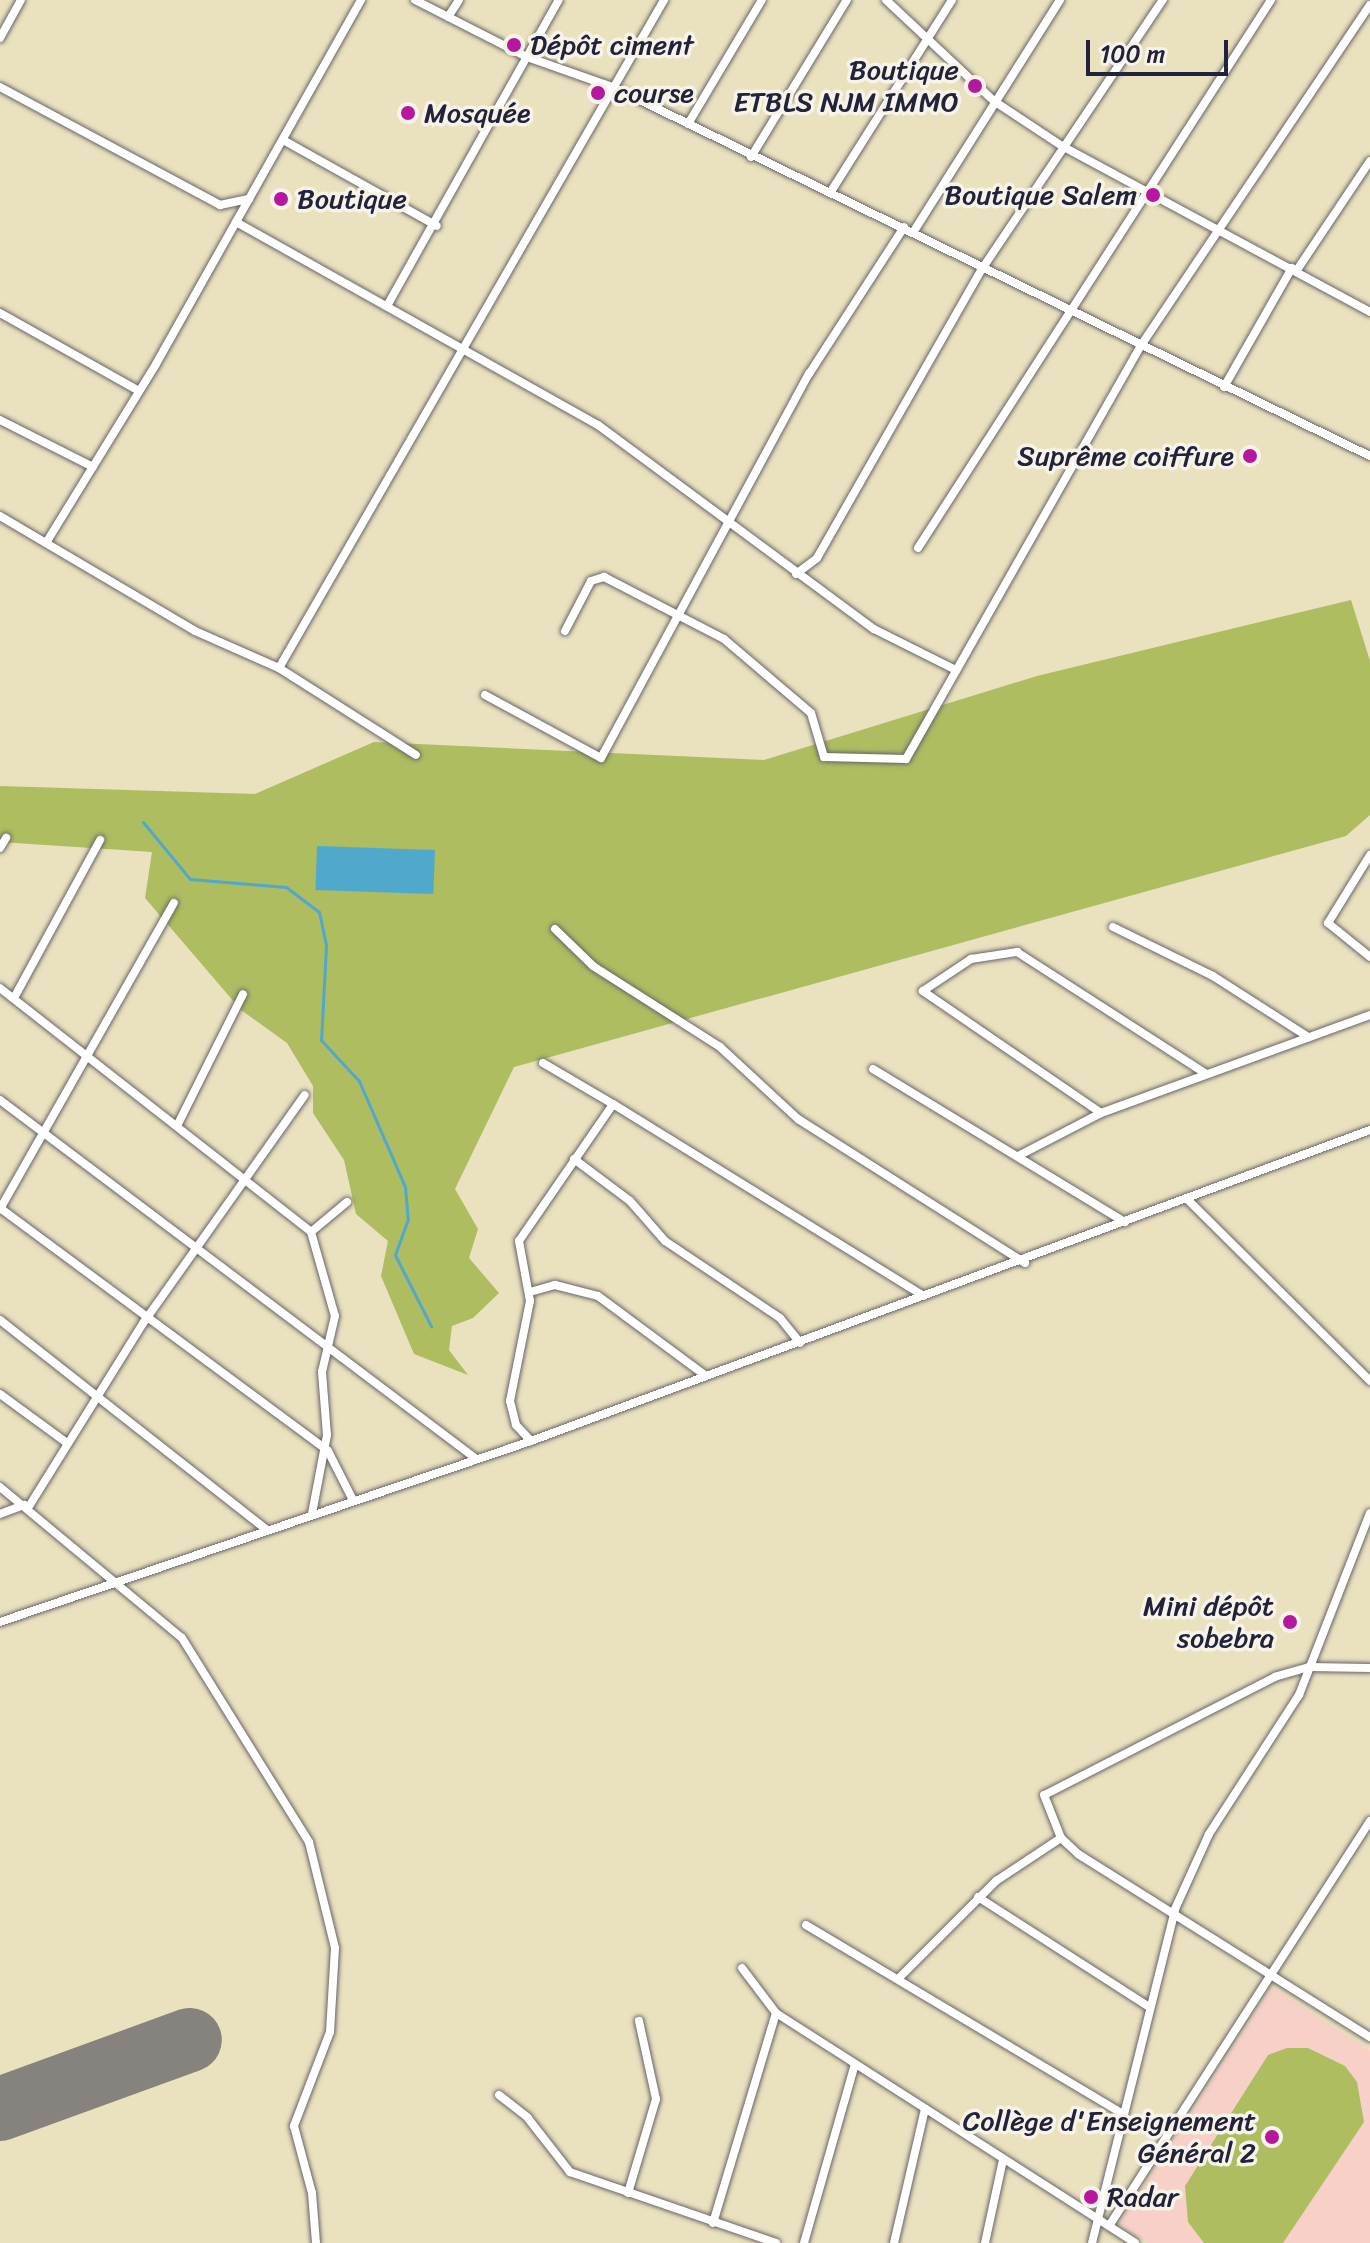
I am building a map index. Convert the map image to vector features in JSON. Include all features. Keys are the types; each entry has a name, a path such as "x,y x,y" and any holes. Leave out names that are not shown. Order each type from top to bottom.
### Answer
{"street":[{"path":"0,38 21,0"},
{"path":"46,543 139,391 361,0"},
{"path":"415,0 527,57 615,88 751,157 914,231 982,269 1140,347 1370,456"},
{"path":"448,17 459,0"},
{"path":"387,306 437,226 559,0"},
{"path":"279,668 664,0"},
{"path":"688,124 762,0"},
{"path":"751,157 847,0"},
{"path":"886,0 994,101 1062,146 1370,312"},
{"path":"830,193 952,0"},
{"path":"914,231 1060,0"},
{"path":"796,574 817,558 982,269 1163,0"},
{"path":"918,548 1067,310 1271,0"},
{"path":"565,631 591,581 604,577 679,622 707,628 801,703 824,757 906,759 1140,347 1217,228 1370,5"},
{"path":"0,87 220,205 250,198"},
{"path":"283,140 437,226"},
{"path":"1224,387 1294,269 1370,161"},
{"path":"236,222 598,425 874,629 956,670"},
{"path":"485,695 601,758 679,622 809,374 904,227"},
{"path":"0,313 139,391"},
{"path":"0,420 93,467"},
{"path":"0,516 195,631 279,668 416,755"},
{"path":"0,848 6,838"},
{"path":"14,998 100,840"},
{"path":"1370,855 1328,923 1370,957"},
{"path":"174,903 82,1055 0,1208 144,1322 324,1448 353,1500"},
{"path":"1113,927 1213,976 1308,1037"},
{"path":"555,929 593,966 720,1047 798,1119 1025,1263"},
{"path":"1101,1113 923,991 971,959 1017,952 1206,1074"},
{"path":"0,988 82,1055 247,1177 311,1232 334,1307 326,1349 324,1448 312,1514"},
{"path":"178,1124 243,994"},
{"path":"1020,1155 1101,1113 1370,1015"},
{"path":"543,1063 924,1296"},
{"path":"873,1069 1020,1155 1125,1222"},
{"path":"0,1514 26,1506 144,1322 305,1095"},
{"path":"0,1100 326,1349 475,1458"},
{"path":"531,1441 516,1425 510,1401 530,1292 519,1241 613,1104"},
{"path":"0,1622 531,1441 924,1296 1025,1263 1370,1130"},
{"path":"574,1159 630,1201 665,1241 780,1318 800,1343"},
{"path":"1188,1200 1370,1381"},
{"path":"311,1232 347,1202"},
{"path":"530,1292 555,1285 598,1296 706,1376"},
{"path":"0,1320 267,1530"},
{"path":"0,1394 67,1443"},
{"path":"0,1487 120,1580 201,1662 321,1870 331,1910 334,1992 322,2063 294,2126 312,2193 316,2243"},
{"path":"1092,2243 1146,2005 1175,1909 1209,1834 1291,1709 1370,1513"},
{"path":"1369,2035 1175,1909 1144,1898 1061,1838 1044,1795 1267,1681 1309,1667 1370,1668"},
{"path":"1109,2226 1275,1973 1370,1821"},
{"path":"900,1977 978,1897 1061,1838"},
{"path":"978,1897 1146,2005"},
{"path":"806,1925 900,1977 1120,2112"},
{"path":"742,1968 776,2013 1135,2243"},
{"path":"713,2223 776,2013"},
{"path":"628,2193 656,2099 639,2021"},
{"path":"804,2243 855,2064"},
{"path":"499,2095 527,2117 559,2165 628,2193 776,2243"},
{"path":"894,2243 925,2109"},
{"path":"985,2243 1003,2160"}],"shaded area":[{"name":"Collège d'Enseignement Général 2","path":"1272,1987 1370,2051 1370,2243 1148,2243 1119,2224"}],"green space":[{"path":"1351,600 1370,661 1370,815 1346,836 514,1067 455,1189 478,1229 469,1258 499,1293 473,1318 452,1326 449,1350 468,1375 414,1354 381,1276 388,1241 356,1214 344,1160 313,1113 313,1086 287,1043 241,1010 145,898 152,852 0,842 0,786 255,794 374,742 764,760 1037,676"},
{"path":"1287,2048 1308,2048 1345,2066 1357,2082 1364,2122 1283,2243 1204,2243 1188,2222 1185,2186 1268,2055"}],"water":[{"path":"317,846 435,850 433,894 315,890"}],"waterway":[{"path":"143,822 190,879 286,887 319,912 326,946 321,1040 359,1081 405,1187 408,1219 395,1255 431,1326"}],"runway":[{"path":"0,2109 190,2040"}],"place":[{"name":"Dépôt ciment","path":"514,45"},
{"name":"Boutique ETBLS NJM IMMO","path":"975,86"},
{"name":"course","path":"598,93"},
{"name":"Mosquée","path":"408,113"},
{"name":"Boutique Salem","path":"1153,195"},
{"name":"Boutique","path":"281,199"},
{"name":"Suprême coiffure","path":"1250,456"},
{"name":"Mini dépôt sobebra","path":"1290,1622"},
{"name":"Collège d'Enseignement Général 2","path":"1272,2137"},
{"name":"Radar","path":"1091,2197"}]}
